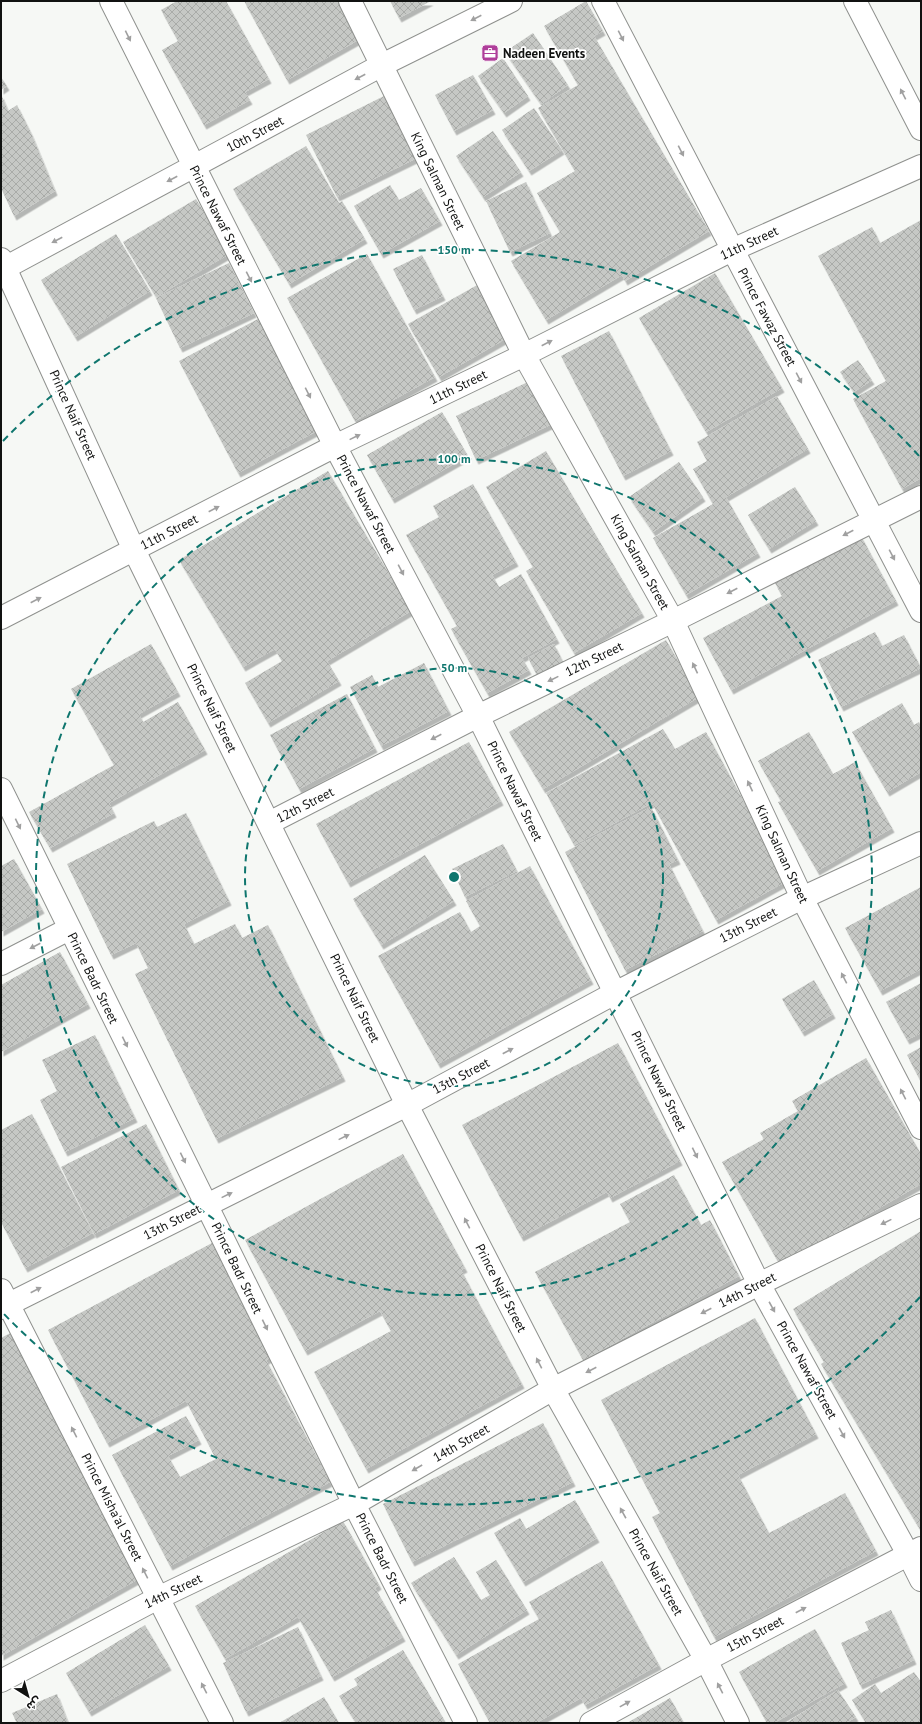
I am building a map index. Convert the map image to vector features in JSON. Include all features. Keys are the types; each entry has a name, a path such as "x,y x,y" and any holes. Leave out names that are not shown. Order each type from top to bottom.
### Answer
{"street":[{"name":"Prince Nawaf Street","path":"111,1 335,446 478,716 760,1284 915,1551 921,1580"},
{"name":"King Salman Street","path":"350,1 524,355 673,621 802,898 921,1128"},
{"name":"10th Street","path":"2,265 194,167 382,66 511,1"},
{"name":"Prince Fawaz Street","path":"604,1 732,250 921,611"},
{"path":"855,1 921,129"},
{"name":"11th Street","path":"1,618 335,446 524,355 732,250 921,166"},
{"name":"Prince Naif Street","path":"2,265 134,550 407,1105 553,1389 706,1660 738,1723"},
{"name":"12th Street","path":"269,823 478,716 673,621 921,497"},
{"name":"Prince Badr Street","path":"1,789 354,1504 466,1723"},
{"name":"13th Street","path":"4,1301 206,1205 407,1105 615,993 802,898 921,843"},
{"path":"1,964 69,929"},
{"name":"14th Street","path":"1,1681 158,1598 354,1504 553,1389 760,1284 921,1206"},
{"name":"Prince Misha'al Street","path":"4,1301 222,1723"},
{"name":"15th Street","path":"591,1723 706,1660 915,1551"}],"building":[{"path":"177,1 226,1 269,79 245,92 250,100 204,125 162,50 178,41 161,10"},
{"path":"244,1 341,1 362,38 287,80"},
{"path":"390,1 431,1 399,18"},
{"path":"586,1 603,31 594,36 709,231 625,281 622,275 546,320 511,261 560,232 537,193 575,171 538,108 578,85 544,26"},
{"path":"533,33 568,85 541,104 505,52"},
{"path":"503,58 528,96 504,113 478,76"},
{"path":"473,75 493,110 454,131 435,95"},
{"path":"1,77 7,86 1,90"},
{"path":"390,93 421,156 337,197 306,135"},
{"path":"1,94 8,111 17,105 31,133 55,191 14,216 1,188"},
{"path":"534,108 562,150 529,171 502,130"},
{"path":"493,131 521,172 483,197 456,156"},
{"path":"306,146 339,203 342,201 365,239 289,284 233,189"},
{"path":"526,182 550,233 510,252 486,201"},
{"path":"390,185 399,200 421,188 440,221 381,254 354,206"},
{"path":"196,199 229,254 156,297 123,242"},
{"path":"921,220 921,478 902,489 853,399 886,381 818,256 872,227 880,243"},
{"path":"116,234 150,291 75,337 41,280"},
{"path":"367,254 435,377 355,421 287,298"},
{"path":"422,255 443,296 414,310 393,269"},
{"path":"229,263 254,313 180,348 156,298"},
{"path":"715,273 782,388 706,432 639,318"},
{"path":"479,284 509,337 439,377 408,324"},
{"path":"258,319 317,431 238,473 179,361"},
{"path":"609,331 671,451 623,476 561,356"},
{"path":"858,360 872,380 854,392 840,372"},
{"path":"532,380 552,424 476,460 456,416"},
{"path":"777,396 808,449 726,497 758,553 686,595 653,538 713,504 693,469 707,461 697,442"},
{"path":"442,412 468,456 392,499 367,455"},
{"path":"546,451 642,613 574,653 526,571 533,567 486,487"},
{"path":"679,462 703,497 653,532 629,497"},
{"path":"328,471 411,611 327,661 339,681 268,723 245,683 282,661 275,649 243,667 179,560"},
{"path":"473,484 516,562 492,575 499,587 521,574 557,639 522,658 529,670 487,693 451,629 457,626 406,535 439,517 433,506"},
{"path":"795,487 816,521 769,549 748,515"},
{"path":"861,536 896,601 731,690 703,638 782,596 775,583"},
{"path":"875,632 882,646 904,635 921,668 841,707 818,660"},
{"path":"666,640 699,697 543,789 509,732"},
{"path":"151,644 178,692 139,714 143,722 178,702 205,750 109,803 114,813 50,848 29,812 114,765 71,689"},
{"path":"554,644 563,662 537,675 528,658"},
{"path":"424,663 449,711 381,746 350,687 372,675 378,687"},
{"path":"347,694 375,748 299,789 270,735"},
{"path":"902,703 914,725 919,722 921,726 921,772 887,792 852,732"},
{"path":"663,729 675,749 706,732 787,881 716,920 652,803 574,845 546,793"},
{"path":"809,732 833,774 855,762 892,828 817,871 778,802 781,801 758,761"},
{"path":"469,742 501,801 348,883 316,824"},
{"path":"651,807 678,860 669,864 703,931 625,970 565,852"},
{"path":"186,813 229,901 184,924 194,944 235,924 242,938 268,925 343,1077 216,1139 135,974 148,968 136,943 111,955 67,864 154,821 157,827"},
{"path":"503,844 517,871 465,897 452,869"},
{"path":"425,855 454,901 381,945 353,899"},
{"path":"14,859 42,909 1,932 1,866"},
{"path":"530,866 591,980 438,1064 378,956 460,912 471,932 480,926 466,901"},
{"path":"921,887 921,969 880,991 845,928"},
{"path":"60,952 88,1004 1,1052 1,985"},
{"path":"814,980 833,1014 802,1032 782,999"},
{"path":"921,983 921,1033 907,1040 886,1002"},
{"path":"95,1035 135,1118 65,1152 40,1100 57,1091 42,1060"},
{"path":"618,1043 680,1161 610,1198 607,1192 521,1237 462,1125"},
{"path":"921,1047 921,1082 907,1055"},
{"path":"866,1058 921,1154 921,1184 780,1265 722,1162 764,1139 760,1133 798,1111 792,1101"},
{"path":"32,1114 93,1233 25,1268 1,1222 1,1130"},
{"path":"146,1124 179,1190 94,1234 61,1167"},
{"path":"403,1154 465,1268 461,1270 522,1384 366,1469 314,1372 391,1331 380,1311 305,1351 245,1240"},
{"path":"674,1175 701,1225 710,1220 739,1276 583,1360 535,1272 630,1222 620,1204"},
{"path":"921,1231 921,1531 821,1364 824,1362 793,1309"},
{"path":"212,1243 272,1357 266,1360 330,1482 170,1566 112,1455 186,1416 199,1440 168,1456 180,1477 216,1459 186,1401 107,1443 48,1330"},
{"path":"755,1318 816,1434 738,1475 769,1533 845,1493 876,1551 714,1637 652,1517 660,1513 601,1400"},
{"path":"14,1331 142,1577 1,1656 1,1338"},
{"path":"543,1423 573,1482 412,1562 383,1504"},
{"path":"575,1500 597,1538 523,1582 494,1533 520,1518 526,1529"},
{"path":"343,1521 379,1585 375,1588 403,1637 332,1677 298,1617 225,1659 195,1606"},
{"path":"454,1557 481,1600 490,1595 476,1572 496,1560 527,1610 456,1655 411,1583"},
{"path":"602,1561 659,1665 585,1705 581,1698 536,1723 490,1723 458,1664 539,1619 529,1602"},
{"path":"891,1610 914,1660 860,1685 841,1643 869,1630 865,1622"},
{"path":"145,1625 169,1666 89,1712 66,1673"},
{"path":"298,1627 321,1676 246,1712 223,1663"},
{"path":"815,1629 845,1683 774,1723 767,1723 739,1672"},
{"path":"403,1650 446,1723 356,1723 339,1696 358,1685 354,1679"},
{"path":"914,1672 921,1682 921,1723 866,1723 852,1700 875,1684 881,1693"},
{"path":"838,1690 856,1717 846,1723 786,1723"},
{"path":"57,1694 68,1723 17,1723 12,1713"},
{"path":"324,1697 339,1723 279,1723"},
{"path":"670,1698 684,1723 627,1723"}],"place":[{"name":"Nadeen Events","path":"490,53"}]}
